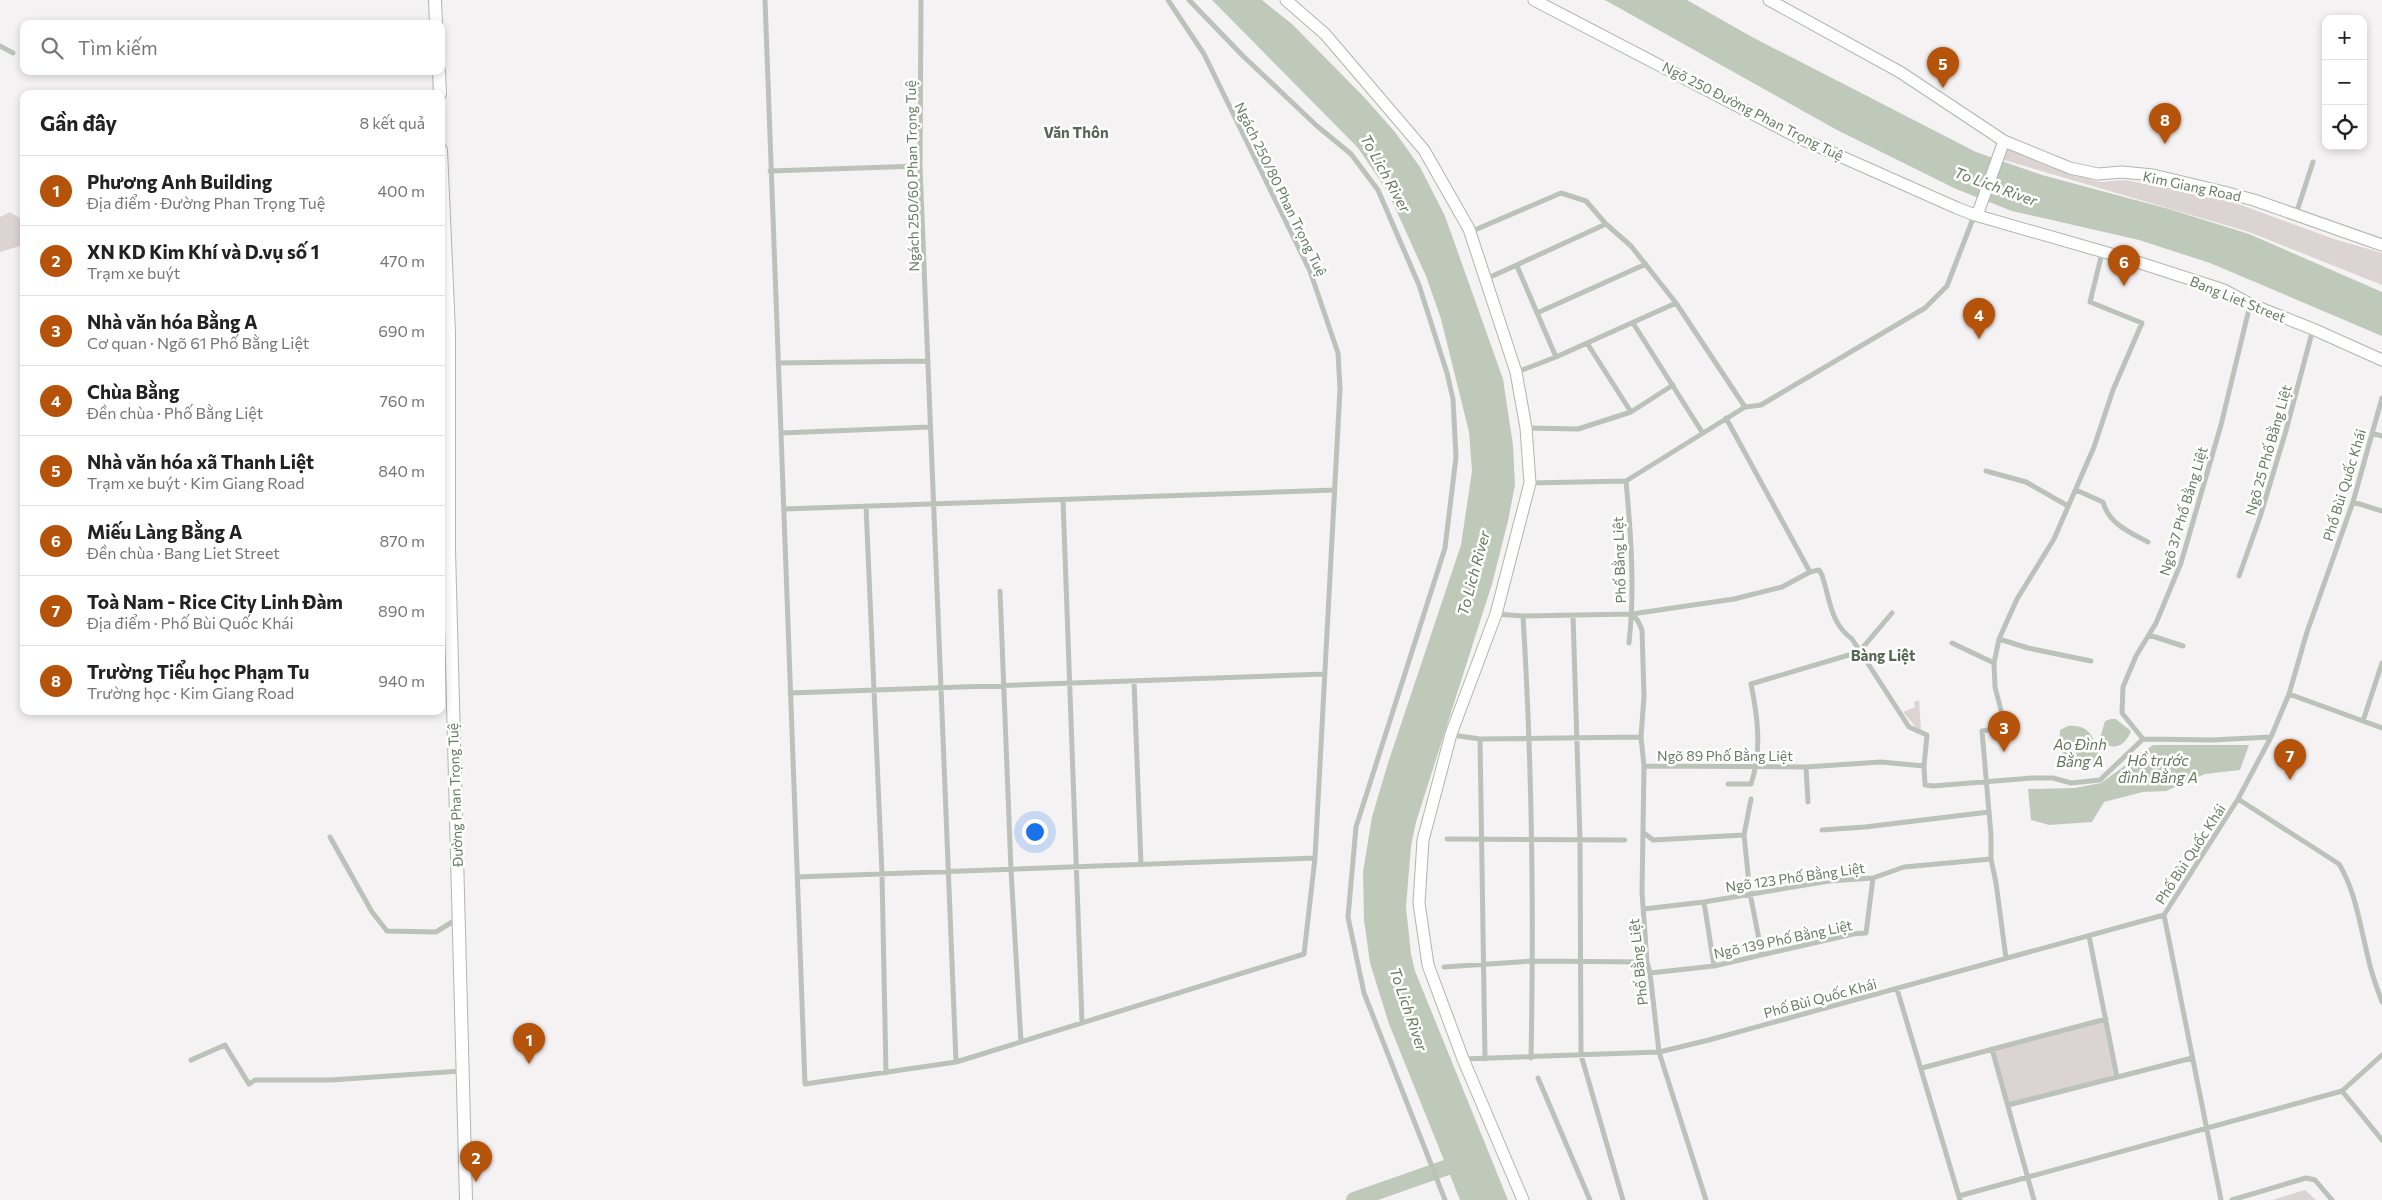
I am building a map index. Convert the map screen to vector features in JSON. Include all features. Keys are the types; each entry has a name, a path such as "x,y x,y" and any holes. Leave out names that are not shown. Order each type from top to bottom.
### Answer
{"main road":[{"path":"435,0 436,20"},
{"path":"439,75 440,90"},
{"name":"Đường Phan Trọng Tuệ","path":"445,255 448,333 449,550 466,1200"}],"street":[{"path":"765,0 805,1084 956,1062 1082,1023 1062,500"},
{"name":"Ngách 250/60 Phan Trọng Tuệ","path":"921,0 920,166 926,353 934,502 947,872 956,1062"},
{"name":"Ngách 250/80 Phan Trọng Tuệ","path":"1082,1023 1304,954 1315,858 1335,490 1340,380 1338,354 1310,271 1204,54 1168,0"},
{"path":"1189,0 1243,56 1351,154 1378,190 1419,286 1453,399 1456,458 1445,548 1356,828 1348,918 1364,993 1445,1200"},
{"path":"1286,0 1325,34 1424,150 1469,232 1516,372 1526,428 1530,483 1496,614 1451,734 1423,840 1419,903 1428,965 1463,1059 1523,1200"},
{"name":"Ngõ 250 Đường Phan Trọng Tuệ","path":"1534,0 1797,136 1977,213"},
{"name":"Kim Giang Road","path":"1769,0 1900,72 2003,144 2070,168 2098,174 2122,172 2153,175 2254,200 2382,245"},
{"path":"0,46 13,53"},
{"path":"1530,483 1626,481 1744,407 1761,405 1930,303 1947,286 2003,144"},
{"path":"2296,215 2314,162"},
{"path":"770,171 920,166"},
{"path":"1469,232 1562,193 1586,202 1606,224 1631,246 1646,264 1676,303 1744,407"},
{"name":"Bang Liet Street","path":"1977,213 2224,290 2250,304 2314,329 2382,360"},
{"path":"1486,279 1606,224"},
{"path":"2006,958 1991,859 1982,731 2003,727 2004,718 1995,687 1994,663 1999,639 2017,599 2054,539 2094,447 2116,385 2142,323 2090,302 2102,253"},
{"path":"1537,313 1646,264"},
{"path":"1517,266 1556,357"},
{"path":"1516,372 1556,357 1676,303"},
{"name":"Ngõ 37 Phố Bằng Liệt","path":"2143,739 2122,713 2123,687 2181,563 2221,425 2250,304"},
{"path":"1633,323 1702,432"},
{"name":"Ngõ 25 Phố Bằng Liệt","path":"2239,576 2260,517 2314,329"},
{"path":"1587,343 1631,412"},
{"path":"778,363 927,361"},
{"path":"1526,428 1578,429 1631,412 1673,386"},
{"name":"Phố Bùi Quốc Khái","path":"1463,1059 1658,1052 1710,1040 2164,915 2238,800 2271,737 2289,694 2308,632 2354,502 2382,398"},
{"path":"1726,418 1810,572"},
{"path":"781,433 930,427"},
{"path":"2372,433 2382,436"},
{"path":"1986,471 2026,482 2068,506"},
{"name":"Phố Bằng Liệt","path":"1626,481 1630,532 1632,614 1642,630 1644,696 1641,737 1644,766 1644,909 1647,962 1650,973 1658,1052 1706,1200"},
{"path":"784,509 934,502 1062,500 1335,490"},
{"path":"2076,490 2103,502 2105,511 2118,526 2148,542"},
{"path":"2354,502 2382,511"},
{"path":"866,506 882,874 886,1073"},
{"path":"1496,614 1523,616 1632,614 1734,599 1782,587 1810,572 1819,570 1831,611 1842,632 1852,639 1910,727 1928,735 1924,766 1925,785 2053,778 2071,784 2100,780 2143,739 2212,740 2271,737"},
{"path":"1000,591 1011,870 1021,1042"},
{"path":"1728,784 1751,784 1757,766 1758,718 1751,684 1859,652 1892,613"},
{"path":"1629,643 1632,614"},
{"path":"1573,615 1580,840 1579,963 1581,1055 1623,1200"},
{"path":"1523,616 1531,739 1533,961 1531,1058"},
{"path":"2149,634 2183,646"},
{"path":"1999,639 2028,648 2091,661"},
{"path":"1952,643 1994,663"},
{"path":"2363,721 2382,663"},
{"path":"790,693 1325,674"},
{"path":"1134,681 1141,865"},
{"path":"2289,694 2382,728"},
{"path":"1451,734 1480,739 1641,737"},
{"path":"1480,739 1483,841 1482,963 1484,1059"},
{"name":"Ngõ 89 Phố Bằng Liệt","path":"1644,766 1806,768 1881,762 1924,766"},
{"name":"Ngõ 89 Phố Bằng Liệt","path":"1806,768 1808,802"},
{"path":"1752,799 1744,835 1750,893 1762,955"},
{"path":"2238,800 2339,864 2347,876 2357,908 2368,960 2382,1002"},
{"path":"1822,830 1865,827 1989,812"},
{"path":"1644,833 1652,840 1744,835"},
{"path":"330,837 372,912 387,931 436,932 458,919"},
{"path":"1447,840 1625,840"},
{"path":"796,877 1315,858"},
{"name":"Ngõ 123 Phố Bằng Liệt","path":"1644,909 1704,902 1829,881 1873,878 1904,867 1991,859"},
{"name":"Ngõ 139 Phố Bằng Liệt","path":"1650,973 1714,966 1853,934 1866,933 1873,878"},
{"path":"1704,902 1714,966"},
{"path":"2164,915 2221,1200"},
{"path":"2089,936 2117,1077"},
{"path":"1444,967 1533,961 1579,963 1647,962"},
{"path":"1897,988 1959,1198 2028,1177 2342,1091 2382,1055"},
{"path":"1922,1068 2106,1019"},
{"path":"191,1060 225,1045 249,1084 255,1080 331,1080 463,1071"},
{"path":"1992,1049 2034,1200"},
{"path":"2008,1105 2192,1058"},
{"path":"1538,1078 1590,1200"},
{"path":"2342,1091 2382,1140"},
{"path":"2232,1200 2306,1178 2315,1180 2332,1200"}],"shaded area":[{"path":"2008,148 2040,163 2100,182 2125,180 2219,197 2334,239 2382,253 2382,285 2249,232 2004,160"},
{"path":"10,212 20,218 20,246 0,252 0,217"},
{"path":"1919,700 1921,730 1919,731 1903,712 1915,707 1914,702"},
{"path":"2106,1019 2117,1077 2008,1105 1992,1049"},
{"path":"2305,1190 2316,1200 2272,1200"}],"water":[{"name":"To Lich River","path":"1212,0 1262,0 1292,24 1364,97 1395,132 1420,167 1445,216 1503,379 1513,445 1515,485 1492,584 1416,822 1411,846 1406,907 1411,954 1415,971 1508,1200 1460,1200 1389,1024 1370,963 1364,920 1363,872 1372,817 1388,763 1461,545 1472,471 1469,432 1441,319 1426,276 1388,192 1358,148"},
{"name":"To Lich River","path":"1605,0 1687,0 1752,37 1976,152 2042,175 2169,209 2249,234 2382,292 2382,336 2210,263 2139,240 2012,211 1956,189 1837,130"},
{"path":"2116,719 2131,731 2125,741 2113,747 2104,743 2100,738 2105,721"},
{"name":"Ao Đình Bằng A","path":"2068,726 2082,727 2087,730 2096,745 2100,758 2085,769 2072,768 2063,757 2060,746 2060,730"},
{"name":"Hồ trước đình Bằng A","path":"2153,745 2249,745 2240,770 2205,774 2166,791 2143,792 2104,802 2092,822 2049,825 2031,820 2028,789 2075,788 2101,783"}],"waterway":[{"path":"1354,1200 1465,1161"}],"place":[{"name":"Nhà văn hóa xã Thanh Liệt","path":"1943,88"},
{"name":"Trường Tiểu học Phạm Tu","path":"2165,144"},
{"name":"Miếu Làng Bằng A","path":"2124,286"},
{"name":"Chùa Bằng","path":"1979,339"},
{"name":"Nhà văn hóa Bằng A","path":"2004,752"},
{"name":"Toà Nam - Rice City Linh Đàm","path":"2290,780"},
{"name":"Phương Anh Building","path":"529,1064"},
{"name":"XN KD Kim Khí và D.vụ số 1","path":"476,1182"}],"district":[{"name":"Văn Thôn","path":"1076,132"},
{"name":"Bàng Liệt","path":"1883,655"}]}
